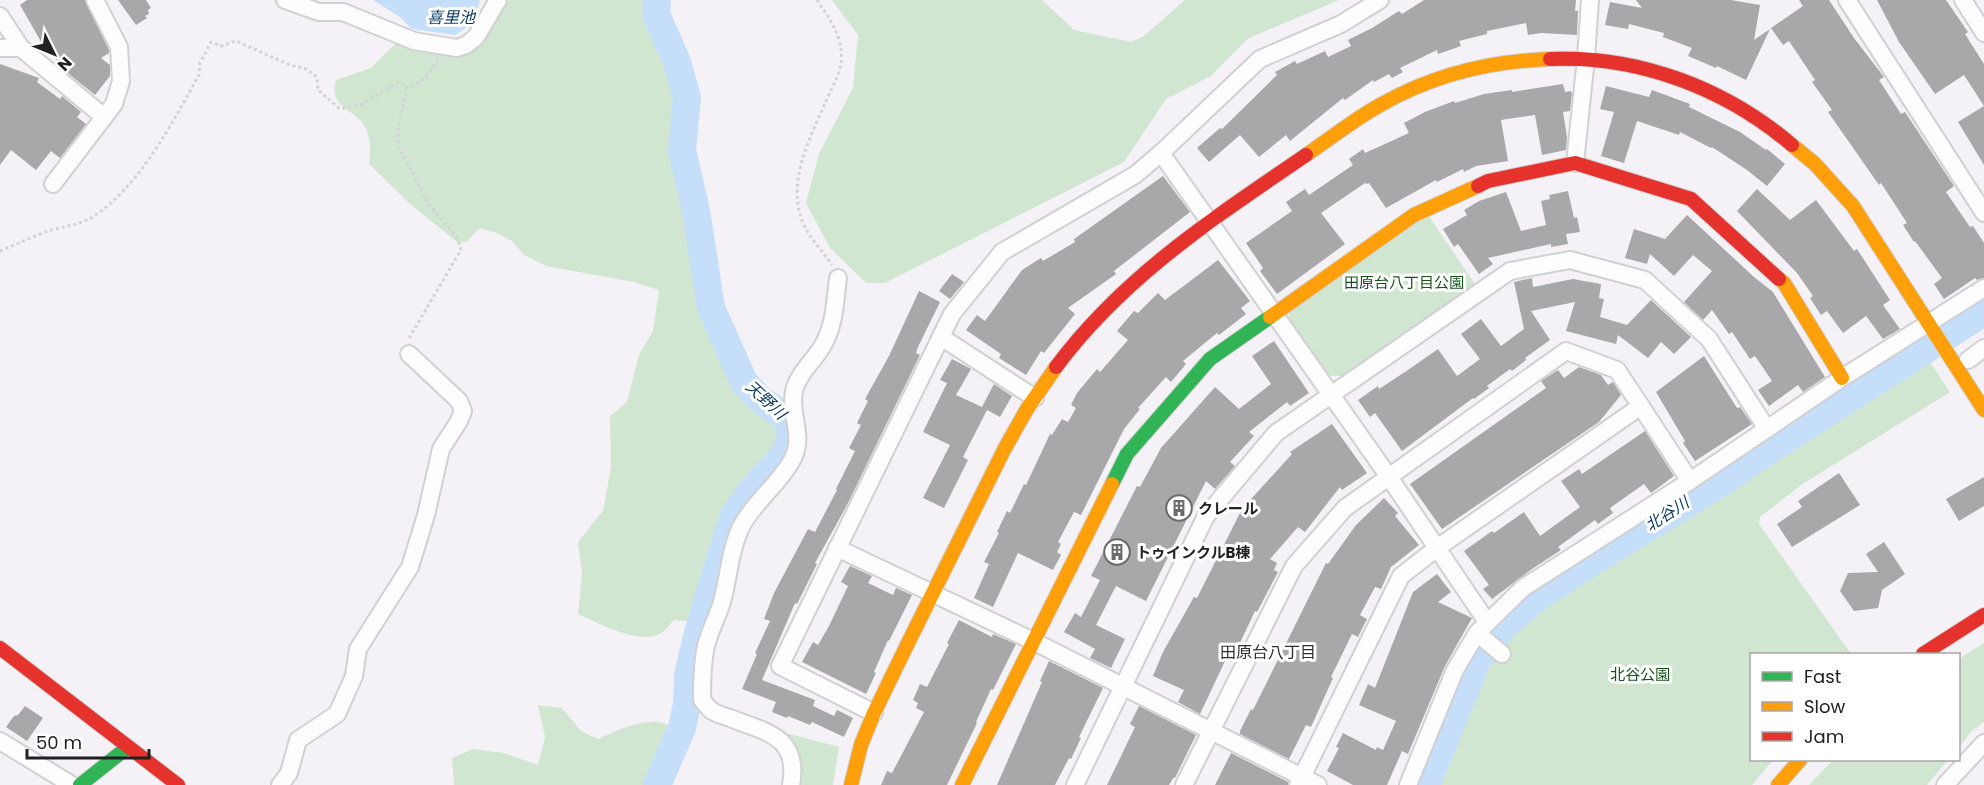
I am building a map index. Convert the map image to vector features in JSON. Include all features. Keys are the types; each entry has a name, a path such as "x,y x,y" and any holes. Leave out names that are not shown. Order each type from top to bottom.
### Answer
{"street":[{"path":"53,184 114,104 121,81 119,47 95,0"},
{"path":"285,0 319,12 343,12 414,41 457,48 466,45 476,37 498,0"},
{"path":"873,713 780,666 952,314 1002,252 1135,175 1260,59 1341,24 1380,0"},
{"path":"1575,163 1590,0"},
{"path":"1847,0 1984,213"},
{"path":"1963,0 1984,33"},
{"path":"0,16 21,48 104,117"},
{"path":"0,48 21,48"},
{"path":"851,785 861,745 873,713 991,476 1051,372 1119,295 1172,249 1295,162 1390,99 1440,78 1500,61 1586,58 1635,66 1675,76 1749,111 1800,150 1834,183 1853,206 1984,410"},
{"path":"1161,153 1272,314 1389,477 1437,548 1482,630 1502,654"},
{"path":"962,785 1127,454 1210,359 1414,215 1488,181 1575,163 1691,199 1784,283 1842,378"},
{"path":"1075,785 1206,516 1276,433 1510,271 1570,260 1645,280 1709,339 1767,429"},
{"path":"791,785 793,775 790,757 777,736 712,711 702,700 702,677 706,645 723,598 727,569 741,527 791,462 797,445 798,431 793,404 794,388 823,346 831,329 838,278"},
{"path":"1408,785 1455,670 1482,630 1523,588 1690,481 1842,378 1930,327 1984,288"},
{"path":"941,337 1035,398"},
{"path":"1968,360 1984,348"},
{"path":"1184,785 1294,566 1345,508 1566,351 1617,370 1690,481"},
{"path":"280,785 289,773 298,740 337,714 354,675 358,649 410,567 426,515 441,449 463,411 459,401 409,354"},
{"path":"1300,781 1401,576 1437,548 1641,406"},
{"path":"837,548 1033,641 1211,731 1300,781 1317,785"},
{"path":"1925,653 1984,615"},
{"path":"0,648 178,785"},
{"path":"0,741 72,785"},
{"path":"1945,785 1984,743"},
{"path":"80,785 128,747"},
{"path":"1778,785 1798,761"}],"path":[{"path":"817,0 835,29 841,48 841,70 808,144 801,164 797,195 802,222 838,278"},
{"path":"0,251 53,230 78,224 91,217 120,192 157,149 199,75 200,63 211,42 221,46 236,41 290,65 306,69 317,77 318,90 340,109 362,104 399,82 406,84 407,88 398,127 399,147 428,204 458,237 461,250 409,338 406,346 409,354"},
{"path":"407,88 419,84 428,75 447,47"}],"green space":[{"path":"509,0 651,0 691,151 695,195 696,260 693,277 707,324 726,367 746,397 779,415 787,436 725,520 709,568 703,597 688,621 674,620 662,633 651,637 619,632 578,614 582,573 578,542 603,511 611,467 610,416 627,402 639,355 653,331 659,290 634,282 546,266 524,255 512,241 497,233 479,228 467,242 457,242 408,202 369,164 370,143 365,127 338,101 335,95 336,80 371,68 395,44 407,44 453,57 481,46"},
{"path":"832,0 1042,0 1074,30 1131,42 1144,36 1185,0 1339,0 1249,38 1211,76 1166,99 1124,162 885,283 866,283 830,248 806,203 819,154 853,88 858,35"},
{"name":"田原台八丁目公園","path":"1428,215 1475,284 1341,376 1330,376 1289,319 1289,310"},
{"name":"北谷公園","path":"1928,359 1950,392 1801,485 1760,517 1759,524 1850,653 1750,653 1750,761 1772,761 1752,785 1433,785 1460,718 1483,670 1513,630 1536,608 1780,455 1853,405"},
{"path":"1984,643 1984,722 1972,731 1960,746 1960,658"},
{"path":"538,705 562,708 581,731 598,739 636,724 657,722 666,724 675,732 682,756 670,785 454,785 452,758 473,749 504,753 538,765 545,737"},
{"path":"786,733 839,747 833,785 794,785 780,739"},
{"path":"1832,761 1947,761 1927,785 1809,785"}],"water":[{"name":"喜里池","path":"373,0 480,0 474,19 455,35 412,29 400,17"}],"building":[{"path":"27,0 85,0 109,50 109,53 101,58 110,65 110,76 95,95 70,75 43,45 20,5"},
{"path":"118,0 146,0 151,8 148,10 149,14 145,16 147,18 136,25"},
{"path":"1424,0 1576,0 1577,35 1541,33 1528,35 1526,23 1487,31 1487,34 1459,41 1461,46 1438,54 1437,50 1400,68 1403,72 1392,78 1389,74 1374,82 1373,80 1345,100 1343,98 1290,141 1286,135 1259,157 1240,135 1209,162 1197,148 1220,128 1222,129 1277,75 1275,72 1295,61 1297,64 1325,51 1328,57 1351,46 1348,40 1399,11 1402,14"},
{"path":"1636,0 1731,0 1760,5 1754,40 1770,29 1746,80 1717,66 1716,68 1688,56 1692,48 1663,37 1664,33 1629,24 1628,29 1605,25 1610,2 1642,8"},
{"path":"1799,0 1829,0 1884,77 1879,80 1901,114 1905,112 1954,186 1946,192 1984,243 1984,278 1977,280 1975,278 1944,299 1934,284 1942,278 1903,225 1907,223 1881,183 1879,185 1828,112 1832,110 1812,82 1815,80 1789,41 1783,45 1771,28 1803,6"},
{"path":"1877,0 1946,0 1968,32 1965,34 1984,64 1984,106 1964,75 1935,94 1899,42"},
{"path":"0,64 39,78 37,82 60,99 62,96 81,112 77,117 86,124 60,158 51,151 36,170 11,150 0,165"},
{"path":"1563,84 1565,92 1571,91 1572,94 1570,111 1563,112 1567,137 1566,150 1542,155 1535,115 1501,120 1508,161 1476,166 1464,172 1463,169 1437,182 1436,180 1386,208 1369,183 1365,183 1321,213 1345,244 1277,294 1260,271 1263,268 1246,243 1292,211 1286,202 1305,189 1309,195 1353,165 1349,159 1363,149 1365,153 1409,133 1404,123 1454,101 1455,103 1484,94"},
{"path":"1606,86 1649,97 1652,90 1690,104 1689,107 1740,132 1767,149 1785,164 1767,186 1712,147 1680,132 1679,135 1637,121 1624,163 1601,156 1614,112 1600,109"},
{"path":"1984,106 1984,165 1958,122"},
{"path":"1163,176 1190,212 1114,271 1116,274 1068,308 1075,314 1044,353 1041,351 1026,375 999,358 1001,354 966,330 977,315 985,321 1022,270 1041,258 1043,261 1075,242 1074,239"},
{"path":"1757,189 1790,220 1816,200 1854,251 1857,249 1890,300 1883,305 1900,329 1883,339 1866,316 1843,333 1827,311 1821,315 1810,298 1813,296 1797,273 1737,211"},
{"path":"1568,191 1574,218 1577,217 1580,232 1566,234 1568,244 1551,247 1551,244 1488,258 1493,264 1479,274 1458,244 1454,247 1443,229 1467,215 1464,210 1479,201 1506,192 1521,231 1546,225 1541,201 1550,199 1549,195"},
{"path":"1687,215 1773,292 1825,377 1803,392 1798,385 1769,406 1758,390 1772,381 1755,356 1750,359 1732,332 1729,334 1712,310 1703,320 1684,302 1712,271 1693,255 1674,276 1650,254 1647,264 1625,258 1634,229 1665,239"},
{"path":"1218,260 1250,301 1241,308 1246,314 1219,335 1217,333 1183,361 1186,364 1171,382 1166,377 1138,408 1140,409 1124,429 1081,515 1074,512 1058,542 1061,544 1057,552 1061,555 1053,570 1018,553 993,607 974,598 989,564 984,562 999,533 997,532 1007,511 1010,513 1024,484 1026,485 1050,434 1052,435 1062,419 1068,422 1076,408 1071,405 1077,393 1097,369 1100,372 1128,340 1117,331 1134,311 1138,313 1158,293 1165,300"},
{"path":"952,274 964,282 950,299 939,291"},
{"path":"1532,278 1533,287 1573,279 1601,284 1599,298 1604,299 1600,317 1627,325 1651,300 1691,337 1674,354 1661,342 1648,358 1618,335 1616,344 1566,331 1575,302 1531,311 1550,340 1525,358 1526,360 1512,371 1510,369 1487,386 1489,388 1402,451 1375,413 1370,417 1358,400 1378,386 1379,389 1438,349 1457,376 1480,359 1461,334 1481,319 1501,346 1524,329 1514,282"},
{"path":"919,291 940,302 918,347 916,353 920,355 847,505 815,563 817,564 797,604 795,603 762,680 815,700 813,706 834,716 837,710 853,718 844,737 812,722 810,725 772,712 776,702 742,689 770,621 764,619 774,593 808,529 815,532 837,490 855,451 849,448 861,425 857,423 868,401 865,399 889,356"},
{"path":"1274,341 1309,393 1290,406 1287,402 1249,432 1254,436 1230,462 1235,466 1215,489 1206,481 1146,601 1116,586 1096,625 1125,639 1111,668 1090,658 1095,649 1064,632 1075,613 1081,617 1100,580 1091,576 1137,486 1140,487 1161,448 1215,387 1239,409 1271,384 1252,356"},
{"path":"1704,356 1737,408 1740,407 1752,424 1695,461 1656,392"},
{"path":"952,359 971,369 956,395 982,407 994,384 1012,396 1000,417 987,410 963,457 968,460 944,508 923,498 950,445 923,432 947,383 940,380"},
{"path":"1579,367 1601,375 1608,385 1613,382 1621,395 1599,422 1442,529 1410,484 1546,388 1541,381 1558,370 1564,378"},
{"path":"1332,424 1367,473 1342,490 1340,487 1305,532 1298,527 1270,559 1277,563 1274,570 1278,572 1257,612 1255,611 1231,662 1226,659 1200,714 1178,702 1184,690 1153,676 1163,652 1194,597 1197,598 1242,509 1292,454 1290,452"},
{"path":"1645,431 1674,476 1651,493 1644,484 1610,508 1613,513 1598,524 1595,520 1558,547 1561,550 1492,599 1483,589 1489,585 1464,551 1524,512 1540,536 1580,507 1561,481 1579,469 1582,474"},
{"path":"1839,473 1860,505 1792,547 1777,524 1802,507 1798,501"},
{"path":"1984,477 1984,506 1959,521 1946,499"},
{"path":"1384,498 1398,513 1395,516 1419,545 1391,567 1381,589 1375,587 1360,615 1367,619 1358,637 1352,634 1331,677 1333,678 1311,727 1306,725 1289,759 1240,734 1240,731 1251,709 1253,710 1326,563 1328,564 1356,525"},
{"path":"1884,542 1905,574 1882,590 1878,608 1854,611 1840,591 1848,573 1878,572 1866,554"},
{"path":"850,566 872,576 868,583 893,595 896,588 912,595 888,640 866,694 802,662 813,642 818,645 829,626 848,586 841,582"},
{"path":"1437,574 1451,592 1438,602 1472,618 1445,666 1408,754 1402,751 1387,785 1353,785 1327,771 1339,748 1336,747 1343,733 1376,750 1377,747 1383,750 1396,721 1359,705 1368,684 1375,688 1413,592"},
{"path":"959,620 992,637 993,634 1016,644 993,690 991,689 947,785 881,785 887,771 892,773 924,712 916,708 918,703 913,700 920,684 927,687"},
{"path":"1049,661 1103,688 1071,759 1069,758 1055,785 997,785 1042,682 1040,681"},
{"path":"25,706 43,718 27,741 6,727"},
{"path":"1139,706 1196,735 1175,778 1169,785 1107,785 1135,727 1130,724"},
{"path":"1231,753 1288,782 1288,785 1215,785"}],"waterway":[{"name":"天野川","path":"657,0 656,14 677,62 687,98 682,150 696,211 711,308 744,382 760,399 788,419 791,434 786,453 756,485 733,517 698,633 688,675 687,704 682,728 657,785"},
{"name":"北谷川","path":"1426,785 1478,659 1504,626 1535,599 1727,479 1984,312"}],"traffic: fast":[{"path":"1112,484 1127,454 1210,359 1270,317"},
{"path":"80,785 128,747"}],"traffic: slow":[{"path":"1306,155 1372,110 1422,85 1485,66 1550,59"},
{"path":"1792,145 1815,164 1853,206 1984,410"},
{"path":"1270,317 1414,215 1478,186"},
{"path":"1779,279 1784,283 1842,378"},
{"path":"851,785 861,745 908,643 1005,448 1027,409 1056,367"},
{"path":"962,785 1112,484"},
{"path":"1778,785 1799,761"}],"traffic: jam":[{"path":"1550,59 1583,59 1616,63 1648,69 1679,79 1738,107 1792,145"},
{"path":"1056,367 1082,334 1111,304 1172,250 1306,155"},
{"path":"1478,186 1488,181 1575,163 1691,199 1779,279"},
{"path":"1925,653 1984,615"},
{"path":"0,648 178,785"}],"place":[{"name":"クレール","path":"1179,508"},
{"name":"トゥインクルB棟","path":"1117,552"}],"district":[{"name":"田原台八丁目","path":"1268,652"}]}
